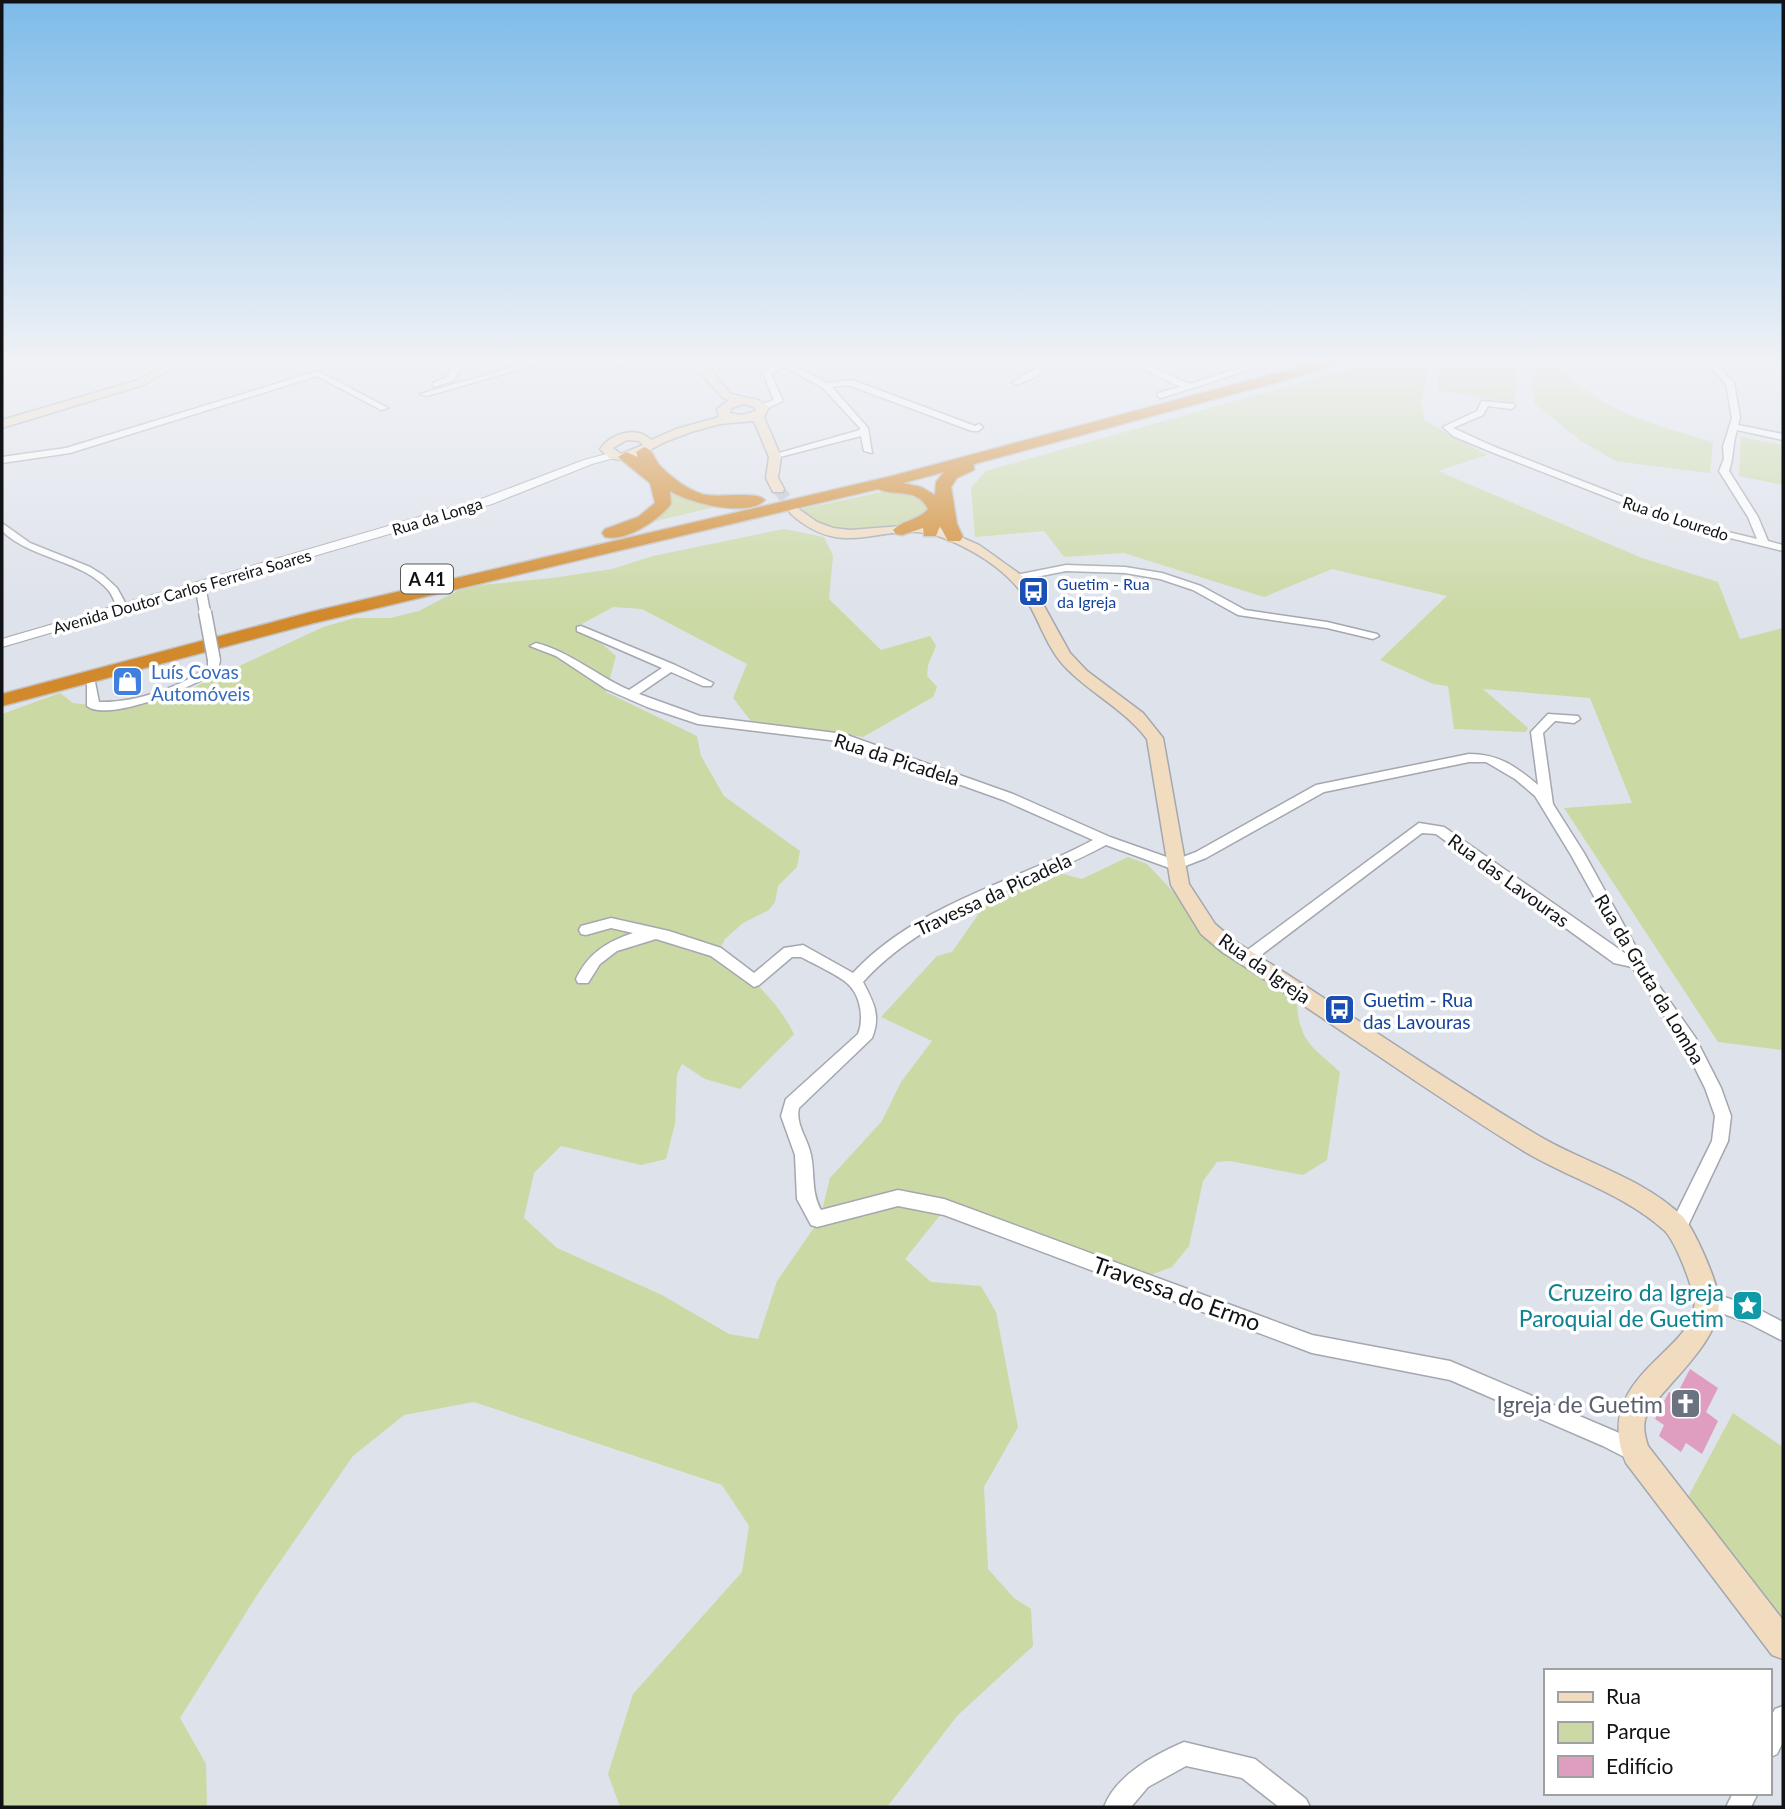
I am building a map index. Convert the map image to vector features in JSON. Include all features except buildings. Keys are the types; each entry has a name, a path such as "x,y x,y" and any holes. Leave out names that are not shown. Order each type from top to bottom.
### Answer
{"highway":[{"name":"A 41","path":"2,689 229,627 994,442"},
{"name":"A 41","path":"2,700 229,637 846,491 1036,442"},
{"path":"646,445 647,462 674,488 689,497 722,502 777,493"},
{"path":"929,532 943,521 941,493 946,478 1000,452"},
{"path":"592,540 632,527 652,515 663,504 662,491 656,480 640,464 615,453"},
{"path":"846,491 893,487 913,489 934,503 954,537"},
{"path":"902,530 941,514"}],"main road":[{"name":"Rua da Longa","path":"615,442 615,453 652,442"},
{"name":"Rua da Longa","path":"641,442 646,445"},
{"path":"768,442 775,457 772,478 777,493"},
{"name":"Rua da Igreja","path":"796,511 812,523 843,534 902,530 954,537 1016,578 1030,595 1060,651 1070,663 1144,722 1155,738 1180,885 1208,929 1467,1105 1539,1149 1657,1211 1678,1228"},
{"name":"Rua da Igreja","path":"929,532 985,557"},
{"path":"1678,1228 1708,1300 1704,1315 1689,1340 1632,1416 1631,1436 1636,1452 1783,1643"}],"street":[{"path":"2,460 67,451 95,442"},
{"path":"775,457 827,442"},
{"path":"867,442 869,451"},
{"name":"Rua do Louredo","path":"1476,442 1684,524 1783,548"},
{"path":"1728,442 1729,459 1724,471 1753,517 1765,545"},
{"name":"Rua da Longa","path":"363,538 488,501 615,453"},
{"path":"2,526 20,545 90,573 112,589 123,608"},
{"name":"Avenida Doutor Carlos Ferreira Soares","path":"2,643 363,538"},
{"path":"1016,578 1066,568 1125,570 1162,576 1197,588 1242,613 1327,625 1373,636"},
{"path":"91,685 93,706 115,705 180,688 203,678 214,668 215,660 200,585"},
{"path":"581,629 707,683"},
{"name":"Rua da Picadela","path":"536,646 560,654 610,686 698,720 840,737 1008,797 1105,840 1175,865"},
{"path":"631,695 671,667"},
{"name":"Rua da Gruta da Lomba","path":"1574,719 1552,718 1537,732 1547,806 1577,853 1637,962 1690,1042 1713,1088 1723,1116 1720,1141 1678,1228"},
{"path":"1175,865 1201,855 1320,788 1469,758 1489,758 1519,776 1540,793 1547,806"},
{"name":"Rua das Lavouras","path":"1247,958 1419,828 1439,830 1619,959 1637,962"},
{"name":"Travessa da Picadela","path":"855,981 870,962 902,937 969,902 1050,868 1105,840"},
{"path":"586,930 611,923 658,933 716,952 754,981 789,952 803,951 855,981"},
{"path":"583,979 587,969 607,951 628,939 658,933"},
{"name":"Travessa do Ermo","path":"855,981 870,1023 864,1038 792,1104 789,1116 803,1155 806,1199 817,1219 898,1198 944,1207 1312,1344 1450,1371 1610,1438 1636,1452"},
{"path":"1708,1300 1751,1315 1783,1332"},
{"path":"1771,1742 1783,1717"},
{"path":"1116,1807 1140,1779 1184,1754 1247,1767 1298,1807"}],"green space":[{"path":"1087,442 1464,442 1487,455 1438,471 1642,558 1718,582 1740,639 1783,628 1783,1050 1718,1042 1564,808 1632,803 1590,698 1483,689 1528,728 1526,732 1454,729 1448,686 1433,684 1380,660 1447,596 1332,569 1264,597 1124,553 1064,557 1044,531 975,537 971,488 986,471"},
{"path":"1584,442 1713,442 1710,473 1615,461"},
{"path":"1741,442 1783,445 1783,485 1739,476"},
{"path":"667,490 687,499 724,505 643,524"},
{"path":"886,491 910,494 928,507 909,522 861,529 845,529 820,523 802,509"},
{"path":"784,529 824,537 833,556 829,599 881,650 930,636 936,646 928,665 927,676 937,687 933,697 863,737 751,721 733,698 747,664 642,609 613,607 580,625 616,656 606,692 697,736 701,756 724,796 800,851 797,867 778,886 775,902 769,910 743,923 725,939 717,954 761,989 794,1034 740,1089 705,1079 682,1064 677,1074 675,1124 666,1159 641,1165 561,1146 534,1173 524,1218 557,1248 662,1295 729,1334 758,1339 777,1281 820,1219 830,1178 882,1121 901,1082 932,1041 881,1017 937,956 952,952 978,915 972,908 1059,873 1082,879 1128,857 1147,864 1181,900 1297,1003 1304,1035 1340,1072 1327,1160 1303,1175 1230,1161 1217,1162 1203,1181 1189,1246 1172,1267 1134,1281 976,1220 941,1214 905,1259 931,1282 981,1286 996,1312 1018,1427 984,1487 988,1569 1014,1598 1031,1609 1033,1646 957,1716 887,1807 620,1807 608,1774 633,1694 742,1572 749,1526 722,1485 474,1402 404,1415 353,1456 259,1592 180,1718 206,1764 207,1807 2,1807 2,714 60,693 73,703 109,707 182,693 323,627 355,618 390,618 419,611 457,591 481,585 612,569 653,556"},
{"path":"1733,1413 1783,1447 1783,1622 1688,1497"}],"tunnel":[{"path":"778,489 796,511"}],"place":[{"name":"Guetim - Rua da Igreja","path":"1034,592"},
{"name":"Luís Covas Automóveis","path":"128,682"},
{"name":"Guetim - Rua das Lavouras","path":"1340,1010"},
{"name":"Cruzeiro da Igreja Paroquial de Guetim","path":"1747,1305"},
{"name":"Igreja de Guetim","path":"1686,1404"}]}
